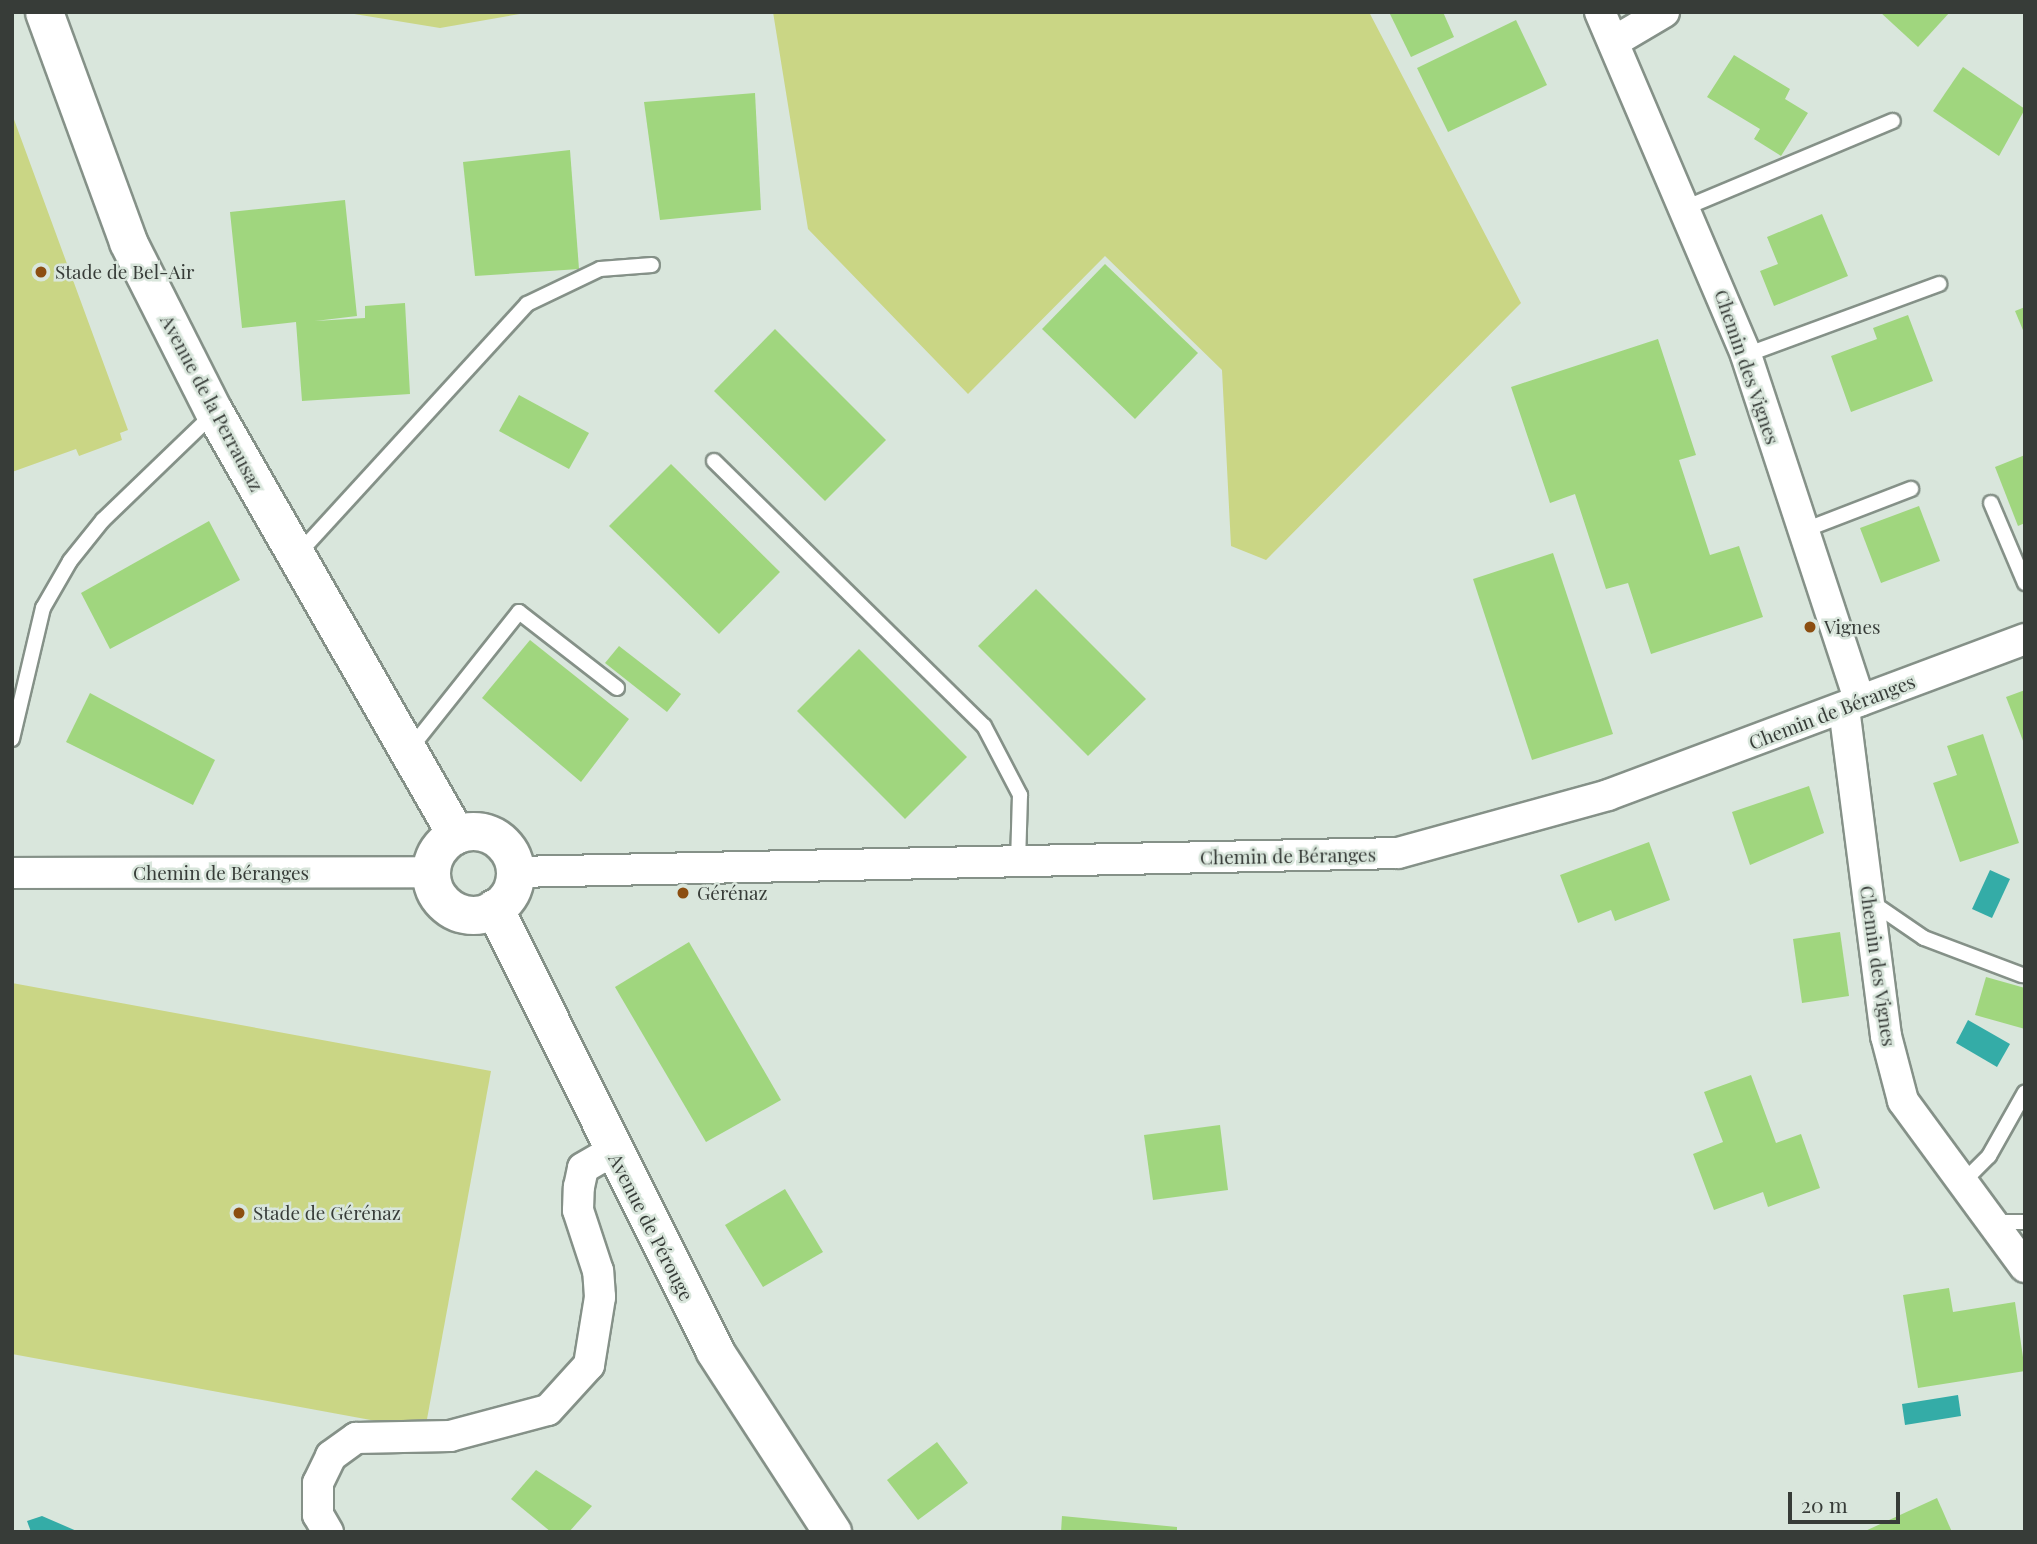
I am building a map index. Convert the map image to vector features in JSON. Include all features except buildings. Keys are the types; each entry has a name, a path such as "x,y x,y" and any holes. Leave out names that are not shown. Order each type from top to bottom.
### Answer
{"street":[{"name":"Avenue de la Perrausaz","path":"44,12 128,242 214,412 410,749 456,835"},
{"name":"Chemin des Vignes","path":"1601,12 1687,207 1746,355 1802,531 1852,705 1869,901 1886,1037 1903,1101 2025,1267"},
{"path":"1615,41 1664,12"},
{"name":"Chemin de Béranges","path":"515,872 1398,853 1608,795 2025,639"},
{"path":"469,831 495,837 505,847 515,872 509,893 494,908 457,912 438,896 431,872 438,849 456,835 469,831"},
{"name":"Chemin de Béranges","path":"12,873 431,872"},
{"name":"Avenue de Pérouge","path":"494,908 611,1152 714,1350 832,1532"},
{"path":"328,1532 318,1515 318,1483 331,1456 356,1438 450,1436 548,1410 589,1365 600,1297 598,1271 578,1210 579,1187 583,1168 611,1152"}],"lane":[{"path":"1687,207 1894,121"},
{"path":"297,555 527,304 600,269 652,265"},
{"path":"1746,355 1939,284"},
{"path":"12,739 43,608 70,561 103,520 214,412"},
{"path":"714,461 984,726 1020,794 1018,863"},
{"path":"1802,531 1911,489"},
{"path":"1991,503 2025,583"},
{"path":"410,749 519,612 617,688"},
{"path":"1869,901 1924,938 2022,975"},
{"path":"1962,1183 1989,1156 2025,1092"},
{"path":"1994,1222 2025,1222"}],"green space":[{"path":"342,12 531,12 440,28"},
{"path":"773,12 1369,12 1521,303 1266,560 1231,546 1222,370 1105,256 968,394 808,229"},
{"name":"Stade de Bel-Air","path":"12,114 128,430 120,433 122,440 79,456 76,449 12,472"},
{"name":"Stade de Gérénaz","path":"12,983 491,1071 425,1430 12,1354"}],"water":[{"path":"1990,870 2010,879 1992,918 1972,909"},
{"path":"1968,1020 2010,1044 1997,1067 1956,1043"},
{"path":"1958,1395 1961,1416 1905,1425 1902,1404"},
{"path":"42,1516 79,1532 31,1532 27,1521"}],"place":[{"name":"Stade de Bel-Air","path":"41,272"},
{"name":"Vignes","path":"1810,627"},
{"name":"Gérénaz","path":"683,893"},
{"name":"Stade de Gérénaz","path":"239,1213"}]}
